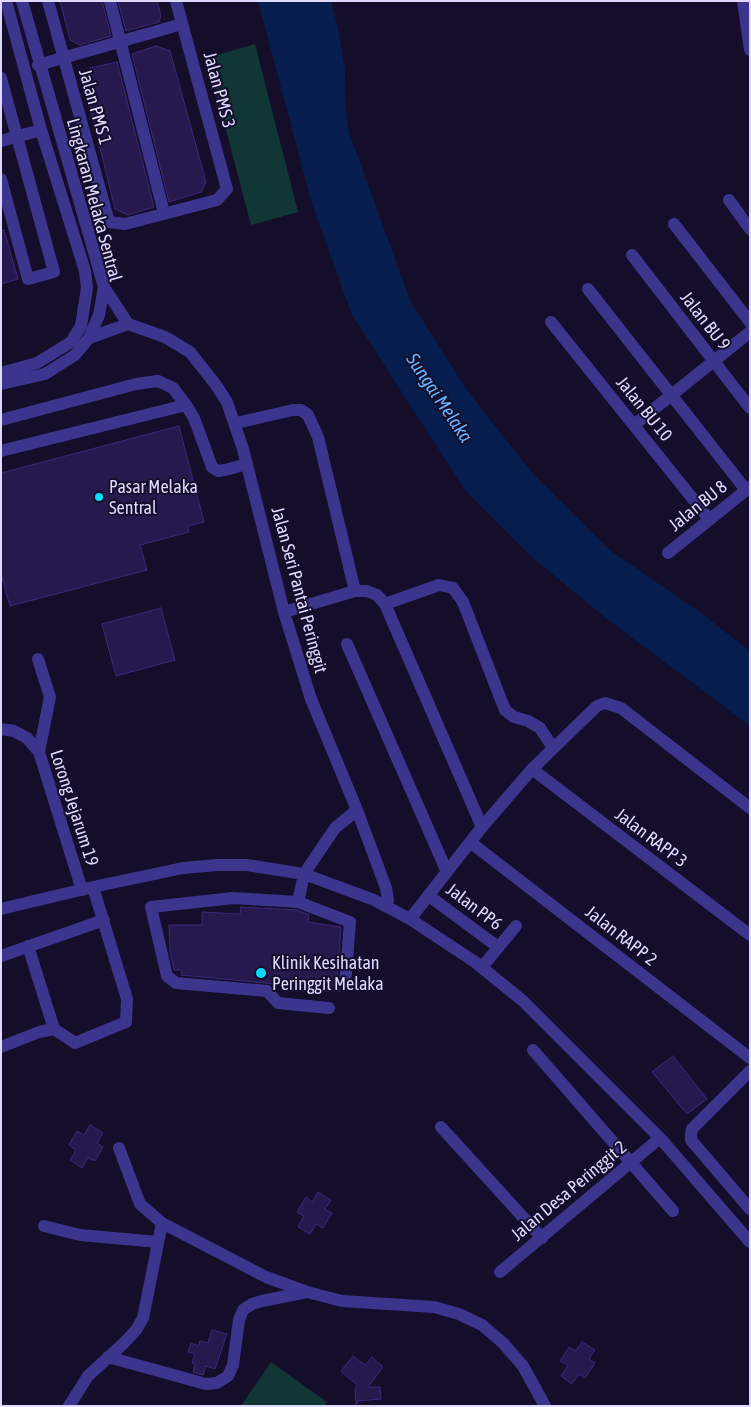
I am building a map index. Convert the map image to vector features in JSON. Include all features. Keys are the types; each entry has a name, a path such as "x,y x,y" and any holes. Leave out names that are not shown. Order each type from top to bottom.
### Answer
{"street":[{"name":"Lingkaran Melaka Sentral","path":"1,373 37,363 71,342 81,326 87,288 85,271 30,94 6,1"},
{"name":"Lingkaran Melaka Sentral","path":"1,384 45,374 75,355 89,338 99,315 104,287 38,65 22,1"},
{"name":"Jalan PMS 1","path":"48,1 110,222 125,224 164,213"},
{"path":"110,1 164,213"},
{"name":"Jalan PMS 3","path":"164,213 218,200 227,188 176,1"},
{"path":"743,1 750,50"},
{"path":"38,65 182,24"},
{"path":"1,78 4,101 17,137 54,272 28,279 1,179"},
{"path":"4,101 30,94"},
{"path":"1,141 41,130"},
{"path":"729,200 750,229"},
{"path":"674,224 750,322"},
{"name":"Jalan BU 9","path":"632,255 750,408"},
{"path":"89,338 128,324 104,287"},
{"path":"588,288 671,395 748,489"},
{"name":"Jalan BU 10","path":"551,322 710,519"},
{"name":"Jalan Seri Pantai Peringgit","path":"128,324 165,337 190,352 216,385 236,423 284,612 311,699 357,810 388,894 385,906"},
{"path":"634,425 750,332"},
{"path":"1,420 136,384 158,381 173,388 186,405 194,418 212,467 218,471 247,464"},
{"path":"1,451 186,405"},
{"path":"236,423 293,410 301,410 308,416 318,437 355,591"},
{"name":"Jalan BU 8","path":"668,553 748,489"},
{"path":"385,604 439,585 453,588 463,602 505,710 514,717 528,721 540,728 553,748"},
{"path":"284,612 355,591 367,591 377,595 385,604 482,826"},
{"path":"346,644 447,872"},
{"path":"38,659 50,697 39,752"},
{"path":"410,920 482,826 532,769 597,706 605,703 620,708 750,808"},
{"name":"Lorong Jejarum 19","path":"8,730 27,738 39,752 87,888 104,920 127,998 126,1022 75,1043 54,1029"},
{"name":"Jalan RAPP 3","path":"532,769 750,935"},
{"path":"298,902 304,874 335,828 357,810"},
{"name":"Jalan RAPP 2","path":"470,842 747,1052"},
{"path":"1,909 87,888 183,868 217,865 247,865 304,874 385,906 482,967 523,1001 660,1138 750,1242"},
{"name":"Jalan PP6","path":"429,896 498,947"},
{"path":"329,1008 278,1003 267,991 176,983 167,976 151,907 233,898 298,902 350,922 346,984"},
{"path":"1,956 104,920"},
{"path":"482,967 516,926"},
{"path":"1,1047 38,1032 54,1029 28,946"},
{"path":"533,1050 673,1211"},
{"path":"750,1071 692,1129 690,1134 691,1140 750,1209"},
{"path":"441,1127 542,1238"},
{"name":"Jalan Desa Peringgit 2","path":"500,1272 660,1138"},
{"path":"119,1148 140,1204 162,1223 266,1277 307,1292 342,1301 434,1307 459,1314 482,1325 503,1343 523,1366 545,1406"},
{"path":"69,1406 88,1376 130,1336 142,1318 162,1223"},
{"path":"44,1226 80,1235 158,1242"},
{"path":"108,1357 206,1384 217,1383 228,1376 233,1365 238,1320 243,1310 257,1302 307,1292"}],"green space":[{"path":"255,44 298,212 251,225 207,58"},
{"path":"271,1362 327,1402 324,1406 241,1406"}],"water":[{"name":"Sungai Melaka","path":"258,1 331,1 345,69 346,112 349,132 410,300 466,389 533,474 611,551 697,610 750,651 750,726 607,619 533,558 465,490 352,315 312,204"}],"building":[{"path":"60,1 102,1 111,36 80,45 70,40"},
{"path":"118,1 157,1 161,16 159,22 126,31"},
{"path":"156,46 170,51 206,182 201,192 169,202 132,54"},
{"path":"117,62 154,207 128,215 115,209 83,78 90,68"},
{"path":"4,230 18,279 1,284 1,231"},
{"name":"Pasar Melaka Sentral","path":"179,426 204,522 188,526 189,532 140,545 147,570 10,606 1,574 1,473"},
{"path":"161,608 175,660 116,676 102,624"},
{"path":"241,907 297,910 309,915 308,922 341,927 337,983 340,991 287,991 287,985 181,975 182,970 174,970 170,952 169,925 202,925 202,912 240,914"},
{"path":"673,1056 707,1099 687,1114 652,1072"},
{"path":"90,1125 103,1133 97,1143 103,1147 95,1161 88,1158 82,1168 70,1160 76,1150 69,1145 77,1131 84,1135"},
{"path":"318,1192 331,1200 325,1209 332,1213 323,1228 316,1224 310,1234 298,1227 304,1216 297,1212 306,1197 312,1202"},
{"path":"212,1330 227,1334 215,1369 206,1366 203,1375 193,1372 195,1364 192,1363 195,1354 188,1352 191,1343 198,1346 200,1341 208,1343"},
{"path":"582,1342 595,1350 589,1359 595,1363 585,1378 579,1374 572,1384 561,1376 568,1365 560,1361 569,1347 576,1351"},
{"path":"353,1356 365,1365 372,1357 383,1367 368,1387 380,1387 381,1399 358,1401 356,1405 355,1388 358,1386 341,1371"}],"place":[{"name":"Pasar Melaka Sentral","path":"99,497"},
{"name":"Klinik Kesihatan Peringgit Melaka","path":"261,973"}]}
